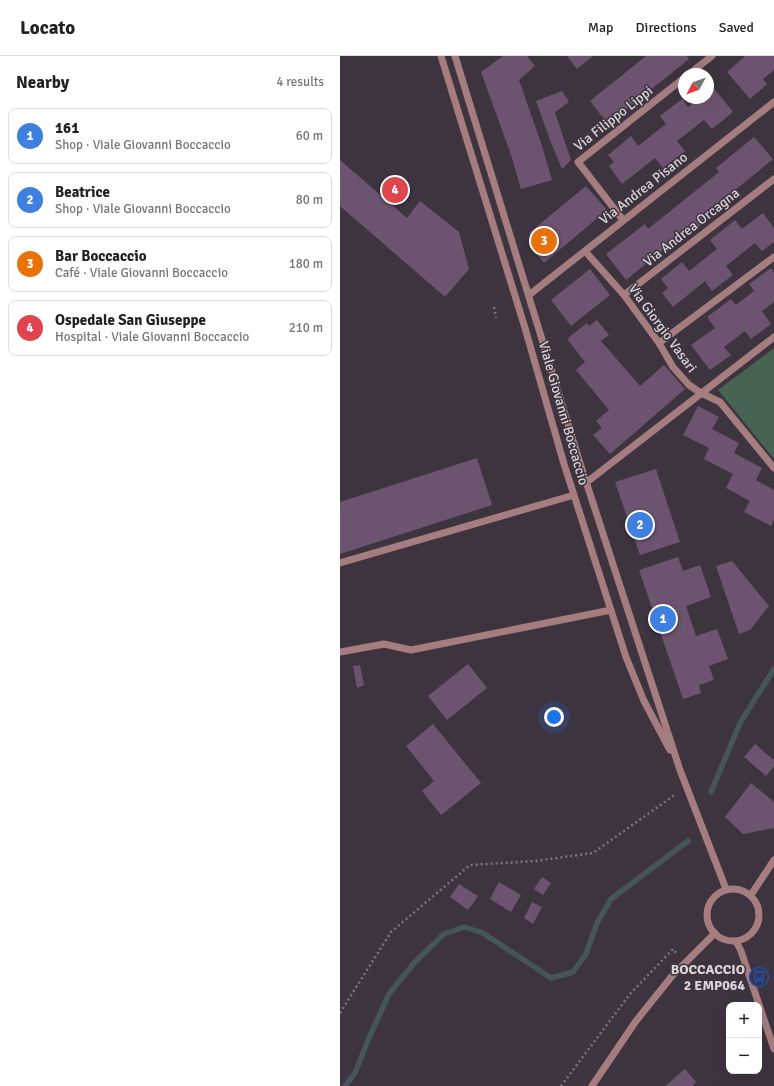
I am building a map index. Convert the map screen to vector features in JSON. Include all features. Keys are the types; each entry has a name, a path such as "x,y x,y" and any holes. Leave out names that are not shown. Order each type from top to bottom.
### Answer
{"street":[{"name":"Viale Giovanni Boccaccio","path":"441,56 523,321 564,464 626,657 644,701 680,770"},
{"name":"Viale Giovanni Boccaccio","path":"455,56 586,482 680,770 726,889"},
{"path":"697,68 712,56"},
{"name":"Via Filippo Lippi","path":"624,220 578,162 678,83"},
{"name":"Via Andrea Pisano","path":"529,295 774,102"},
{"name":"Via Andrea Orcagna","path":"624,295 774,179"},
{"name":"Via Giorgio Vasari","path":"585,251 624,295 659,343 673,367 689,385 701,393 720,402 774,468"},
{"path":"659,343 774,257"},
{"path":"586,482 774,337"},
{"path":"340,563 574,495"},
{"path":"340,652 384,644 411,650 611,610"},
{"path":"751,895 773,865"},
{"path":"733,888 745,891 751,895 759,910 760,918 757,927 752,934 736,941 721,938 710,927 707,920 709,904 713,898 719,892 733,888"},
{"path":"592,1086 636,1021 672,976 715,933"},
{"path":"736,941 741,951 774,1049"}],"path":[{"path":"494,307 496,318"},
{"path":"340,1013 391,932 470,865 535,861 593,853 686,786"},
{"path":"561,1086 630,994 673,949 684,963"}],"green space":[{"path":"774,348 774,459 718,390"}],"building":[{"path":"503,56 527,56 535,66 519,80 552,180 521,189 511,155 481,72"},
{"path":"567,56 593,56 577,69"},
{"path":"646,56 687,56 689,59 608,124 590,101"},
{"path":"744,56 774,56 774,70 763,79 767,84 750,99 727,72"},
{"path":"714,88 733,112 712,129 704,120 677,141 685,151 663,168 655,158 622,184 609,166 614,162 608,155 631,136 638,146 666,124 660,116 678,102 678,104 686,104 688,107 692,104 714,104"},
{"path":"562,91 569,102 555,112 571,160 562,169 536,101"},
{"path":"754,137 773,159 734,191 738,195 667,252 664,249 626,280 606,254 645,224 648,229 719,172 716,168"},
{"path":"340,160 407,218 420,201 459,232 469,269 445,297 340,206"},
{"path":"586,186 607,210 544,263 533,250 539,245 529,233"},
{"path":"763,213 774,228 774,242 762,251 755,243 726,266 733,275 712,291 705,281 673,307 662,293 668,288 661,279 682,262 689,271 717,249 710,240 735,220 742,229"},
{"path":"771,268 774,273 774,302 762,311 771,324 751,339 745,331 724,347 731,355 710,370 691,345 715,328 707,317 731,299 736,305 754,291 749,284"},
{"path":"590,269 610,295 571,326 551,300"},
{"path":"597,320 609,335 601,341 640,386 664,365 685,389 610,454 593,435 602,428 596,421 609,410 576,370 585,362 567,339 587,323 589,326"},
{"path":"698,406 719,417 712,429 739,443 734,453 762,468 756,480 774,490 774,519 771,526 744,512 750,501 726,488 733,474 704,459 709,448 683,435"},
{"path":"477,458 492,505 340,554 340,502"},
{"path":"656,469 680,542 640,555 615,482"},
{"path":"678,557 683,571 700,565 711,597 686,606 696,636 717,629 728,659 709,666 714,680 699,685 701,693 683,699 639,570"},
{"path":"732,561 769,606 750,630 739,634 716,566"},
{"path":"468,664 487,688 447,720 428,696"},
{"path":"360,665 364,685 357,688 353,666"},
{"path":"433,724 481,783 441,815 422,791 434,781 406,746"},
{"path":"755,744 774,760 774,766 766,776 744,757"},
{"path":"751,783 774,802 774,828 743,834 725,817"},
{"path":"542,877 551,883 543,895 534,889"},
{"path":"499,882 521,895 511,912 490,899"},
{"path":"459,884 478,896 468,910 450,897"},
{"path":"532,902 542,907 533,924 524,918"},
{"path":"685,1069 696,1082 693,1085 694,1086 665,1086"}],"waterway":[{"path":"711,792 740,723 774,669"},
{"path":"345,1086 355,1073 389,994 414,963 444,934 464,927 483,933 551,978 573,972 586,954 597,923 611,899 688,841"}],"place":[{"name":"Ospedale San Giuseppe","path":"395,190"},
{"name":"Bar Boccaccio","path":"544,241"},
{"name":"Beatrice","path":"640,525"},
{"name":"161","path":"663,619"},
{"name":"BOCCACCIO 2 EMP064","path":"759,977"}]}
